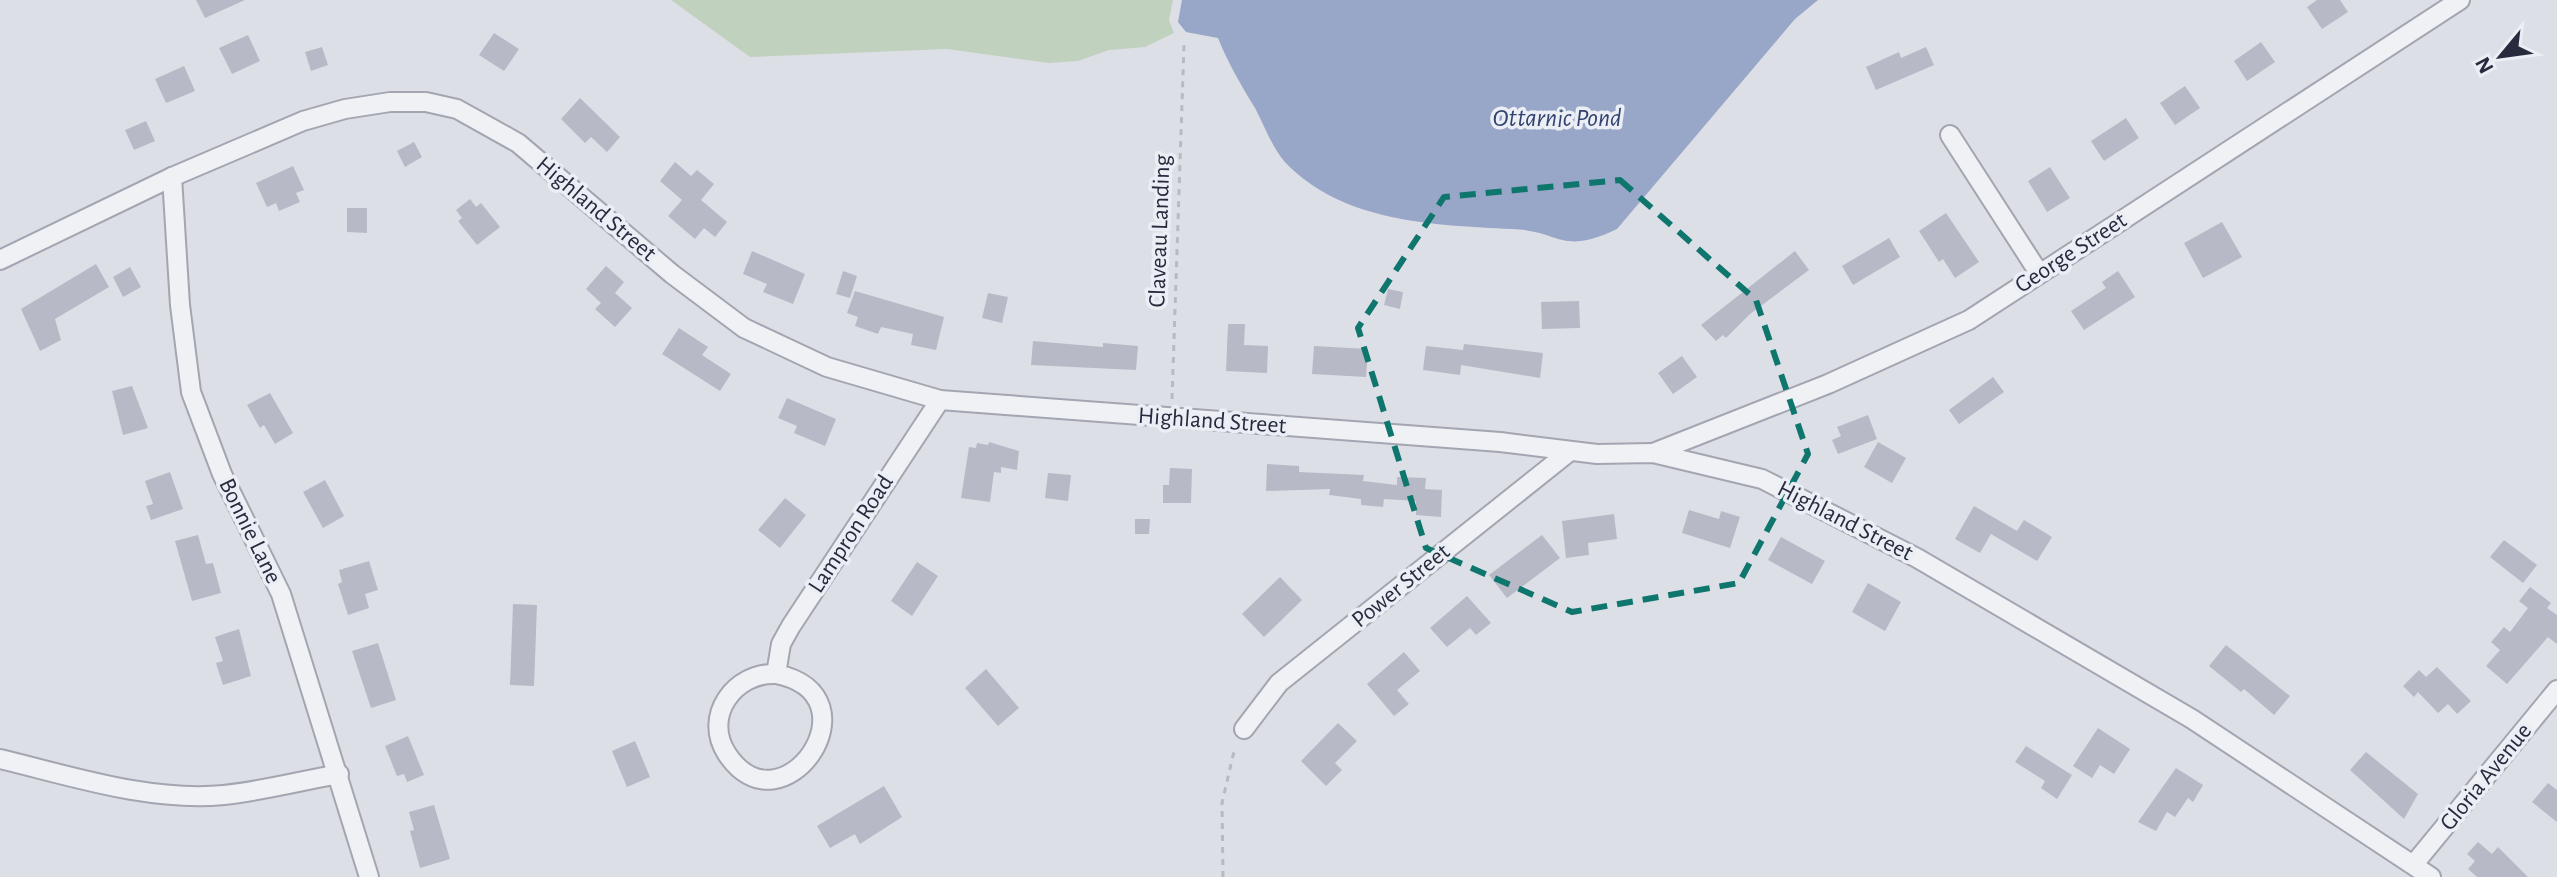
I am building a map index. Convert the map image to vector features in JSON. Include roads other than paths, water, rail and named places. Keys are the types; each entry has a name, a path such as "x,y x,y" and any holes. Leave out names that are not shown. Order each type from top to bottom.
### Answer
{"street":[{"name":"George Street","path":"1653,453 1828,384 1955,326 2460,0"},
{"name":"Highland Street","path":"0,260 261,137 345,109 426,102 457,109 518,143 672,274 744,328 827,367 940,400 1500,442 1569,452 1653,453 1762,479 1917,558 2192,719 2431,877"},
{"path":"1950,135 2039,273"},
{"name":"Bonnie Lane","path":"172,177 180,305 191,392 222,474 281,594 369,877"},
{"name":"Lampron Road","path":"776,674 781,644 791,626 940,400"},
{"name":"Power Street","path":"1244,729 1279,683 1569,452"},
{"path":"776,674 793,679 813,696 822,728 816,752 806,764 784,776 768,778 745,771 732,760 723,747 719,723 726,699 736,687 755,676 776,674"},
{"name":"Gloria Avenue","path":"2414,864 2557,690"},
{"path":"0,759 108,784 201,795 252,790 339,774"}],"water":[{"name":"Ottarnic Pond","path":"1182,0 1818,0 1795,19 1617,229 1584,241 1572,241 1529,231 1390,217 1361,209 1307,182 1276,149 1218,38 1186,32 1178,22"}]}
